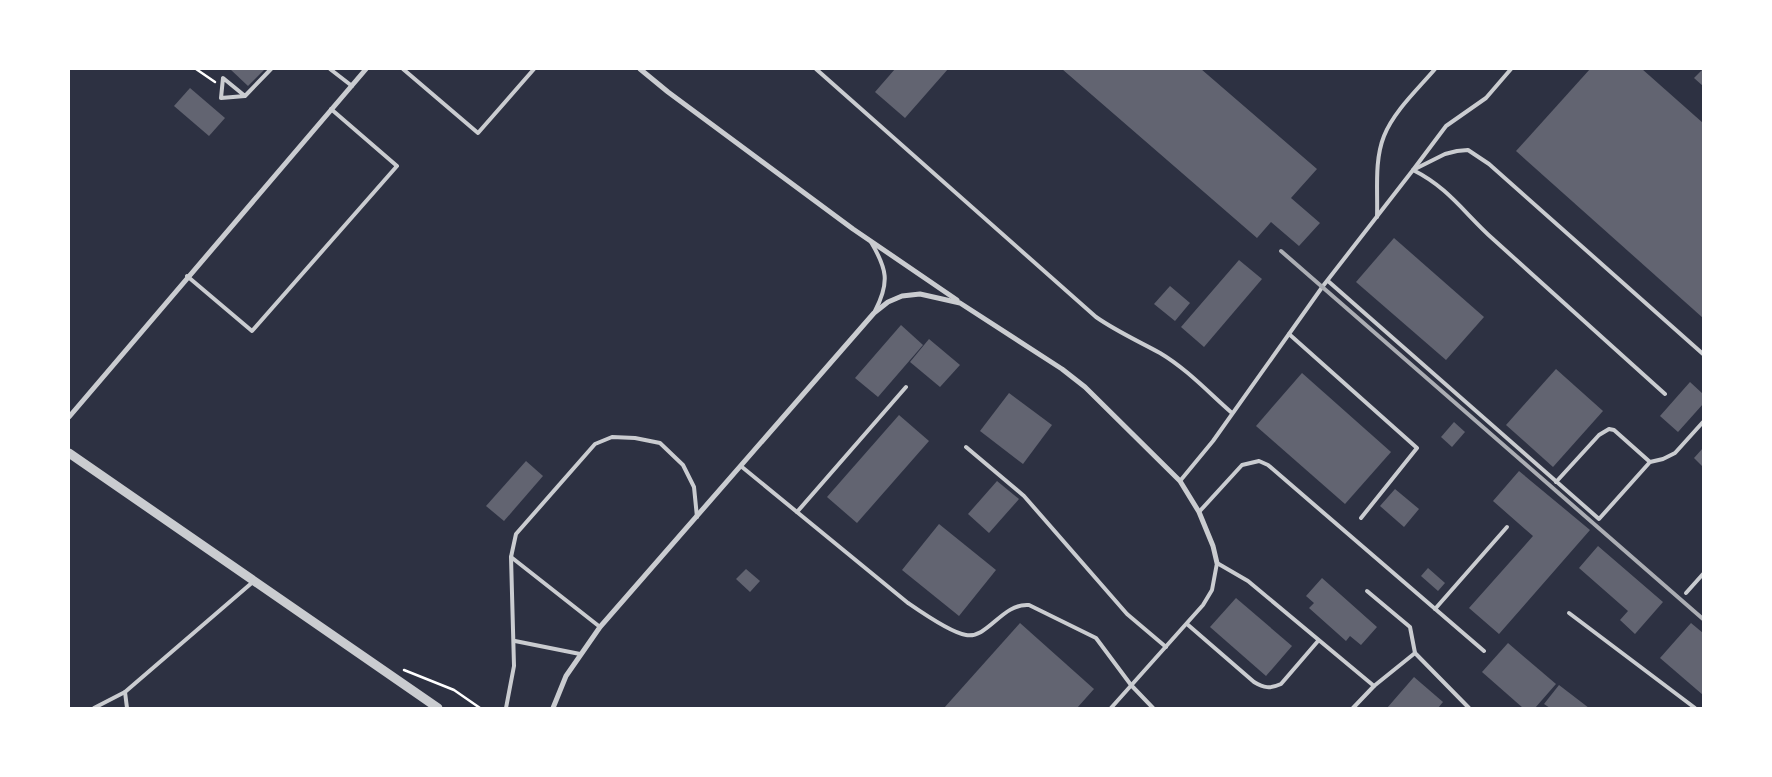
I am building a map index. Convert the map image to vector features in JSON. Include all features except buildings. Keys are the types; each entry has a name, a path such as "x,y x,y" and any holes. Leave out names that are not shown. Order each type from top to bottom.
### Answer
{"street":[{"path":"69,417 187,276 366,69"},
{"path":"640,69 870,242 1085,387 1180,482 1199,512 1217,563"},
{"path":"553,708 566,676 600,627 874,313 888,302 902,296 920,294 960,303"},
{"path":"69,453 438,708"}],"lane":[{"path":"245,96 223,78 220,98 245,96 271,69"},
{"path":"330,69 352,86"},
{"path":"403,69 478,133 534,69"},
{"path":"816,69 1096,317 1120,334 1160,353 1178,366 1232,413"},
{"path":"1377,216 1378,168 1384,136 1391,122 1435,69"},
{"path":"1180,482 1328,281 1446,126 1486,98 1511,69"},
{"path":"187,276 252,332 397,166 331,109"},
{"path":"1413,170 1445,154 1457,150 1468,150 1489,164 1703,354"},
{"path":"1413,170 1434,181 1445,190 1482,229 1665,394"},
{"path":"870,242 882,261 885,274 881,299 874,313"},
{"path":"1328,281 1599,519 1650,462 1663,459 1675,452 1703,422"},
{"path":"1289,334 1417,448 1361,518"},
{"path":"797,512 906,387"},
{"path":"1556,482 1599,435 1609,429 1614,430 1650,462"},
{"path":"506,708 514,666 512,557 516,534 595,444 612,437 635,438 660,443 683,465 694,487 697,517"},
{"path":"966,448 1024,496 1127,614 1166,647"},
{"path":"1199,512 1242,465 1259,461 1268,465 1484,651"},
{"path":"742,466 908,604 965,635 980,632 1009,608 1019,604 1029,605 1096,638 1131,685 1153,708"},
{"path":"1434,609 1508,527"},
{"path":"512,557 600,627"},
{"path":"1111,708 1187,624 1212,590 1217,563 1248,581 1374,686"},
{"path":"1686,593 1703,574"},
{"path":"94,708 125,692 254,581"},
{"path":"1368,591 1410,626 1414,654 1468,708"},
{"path":"1570,613 1695,708"},
{"path":"1187,624 1254,682 1263,687 1272,688 1281,684 1318,641"},
{"path":"515,641 580,654"},
{"path":"1354,708 1374,686 1414,654"},
{"path":"125,692 127,708"}],"path":[{"path":"196,69 222,86"},
{"path":"403,670 454,690 480,708"}],"railway":[{"path":"1281,251 1703,619"}]}
